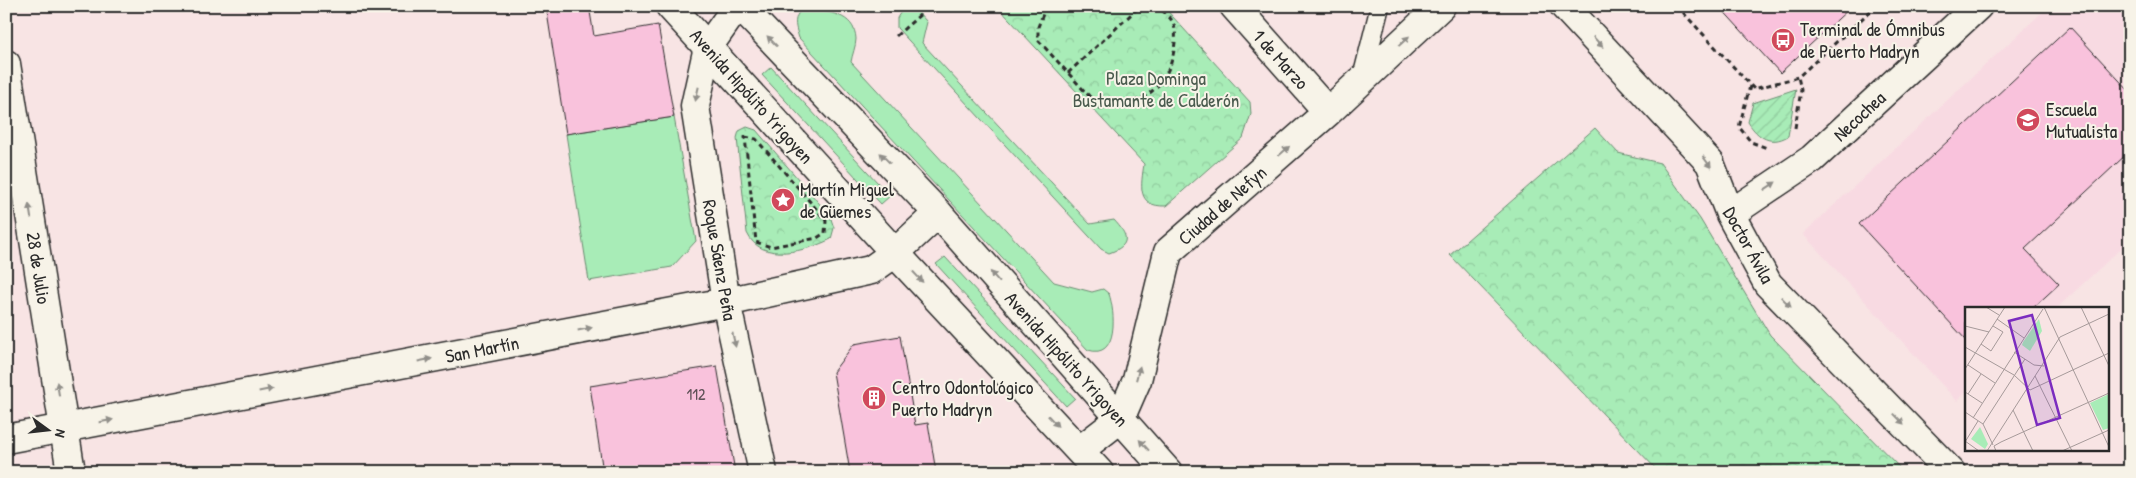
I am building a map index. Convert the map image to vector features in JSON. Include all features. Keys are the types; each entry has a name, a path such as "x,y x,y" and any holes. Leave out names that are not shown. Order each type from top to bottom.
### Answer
{"street":[{"name":"Avenida Hipólito Yrigoyen","path":"670,6 895,253 1099,472"},
{"name":"Avenida Hipólito Yrigoyen","path":"738,6 938,213 1168,472"},
{"path":"708,46 738,6"},
{"name":"1 de Marzo","path":"1234,6 1328,112"},
{"name":"Ciudad de Nefyn","path":"1080,450 1120,419 1137,380 1168,252 1328,112 1441,6"},
{"name":"Doctor Ávila","path":"1564,6 1710,164 1730,214 1768,284 1951,472"},
{"name":"Necochea","path":"1730,214 1812,159 1978,6"},
{"name":"Roque Sáenz Peña","path":"708,46 694,106 726,302 764,472"},
{"name":"28 de Julio","path":"6,64 71,472"},
{"name":"San Martín","path":"6,439 726,302 871,270 895,253 938,213"}],"lane":[{"path":"1361,81 1380,6"}],"path":[{"path":"1046,6 1038,27 1038,40 1100,108 1122,107 1143,98 1160,83 1172,63 1176,41 1173,23 1158,6"},
{"path":"1068,73 1140,6"},
{"path":"1677,6 1754,90 1798,77 1876,6"},
{"path":"896,36 922,13"},
{"path":"1794,133 1801,90 1798,77"},
{"path":"1751,86 1739,127 1751,142 1765,148 1772,148"},
{"path":"745,137 756,139 826,221 825,232 817,238 800,241 771,247 756,242 745,137"}],"shaded area":[{"name":"Escuela Mutualista","path":"2049,6 2130,6 2130,240 2058,307 1965,307 1965,393 1957,401 1803,234"}],"green space":[{"name":"Plaza Dominga Bustamante de Calderón","path":"997,6 1163,6 1250,102 1251,114 1243,138 1166,206 1149,203 1145,199 1142,187 1144,164"},
{"path":"808,9 839,15 851,24 856,39 851,62 1054,282 1092,292 1103,289 1109,294 1113,311 1113,322 1110,341 1105,348 1098,351 1088,350 799,38 796,18 799,12"},
{"path":"910,9 917,11 927,22 922,43 1090,224 1114,220 1125,235 1124,243 1121,247 1109,253 1101,249 897,28 897,18 902,10"},
{"path":"771,67 890,196 881,204 762,75"},
{"path":"1796,89 1788,136 1776,140 1765,139 1748,122 1753,103"},
{"path":"674,117 696,241 672,267 589,281 566,134"},
{"path":"747,127 756,130 830,216 834,228 831,239 798,251 785,252 773,252 763,249 754,243 747,233 737,138 739,131"},
{"path":"1595,128 1618,153 1660,163 1700,219 1770,335 1904,472 1659,472 1450,255"},
{"path":"945,257 1075,398 1066,406 936,264"}],"building":[{"path":"546,6 589,6 594,36 658,25 674,117 566,134"},
{"name":"Terminal de Ómnibus de Puerto Madryn","path":"1719,6 1852,6 1780,73"},
{"name":"Escuela Mutualista","path":"2070,27 2130,92 2130,151 2025,249 2059,284 2034,307 1965,307 1965,339 1859,224"},
{"name":"Centro Odontológico Puerto Madryn","path":"900,336 915,425 928,423 936,472 850,472 833,372 854,344"},
{"path":"717,366 735,472 603,472 590,386"}],"place":[{"name":"Terminal de Ómnibus de Puerto Madryn","path":"1783,40"},
{"name":"Escuela Mutualista","path":"2028,120"},
{"name":"Martín Miguel de Güemes","path":"783,200"},
{"name":"Centro Odontológico Puerto Madryn","path":"874,398"}]}
